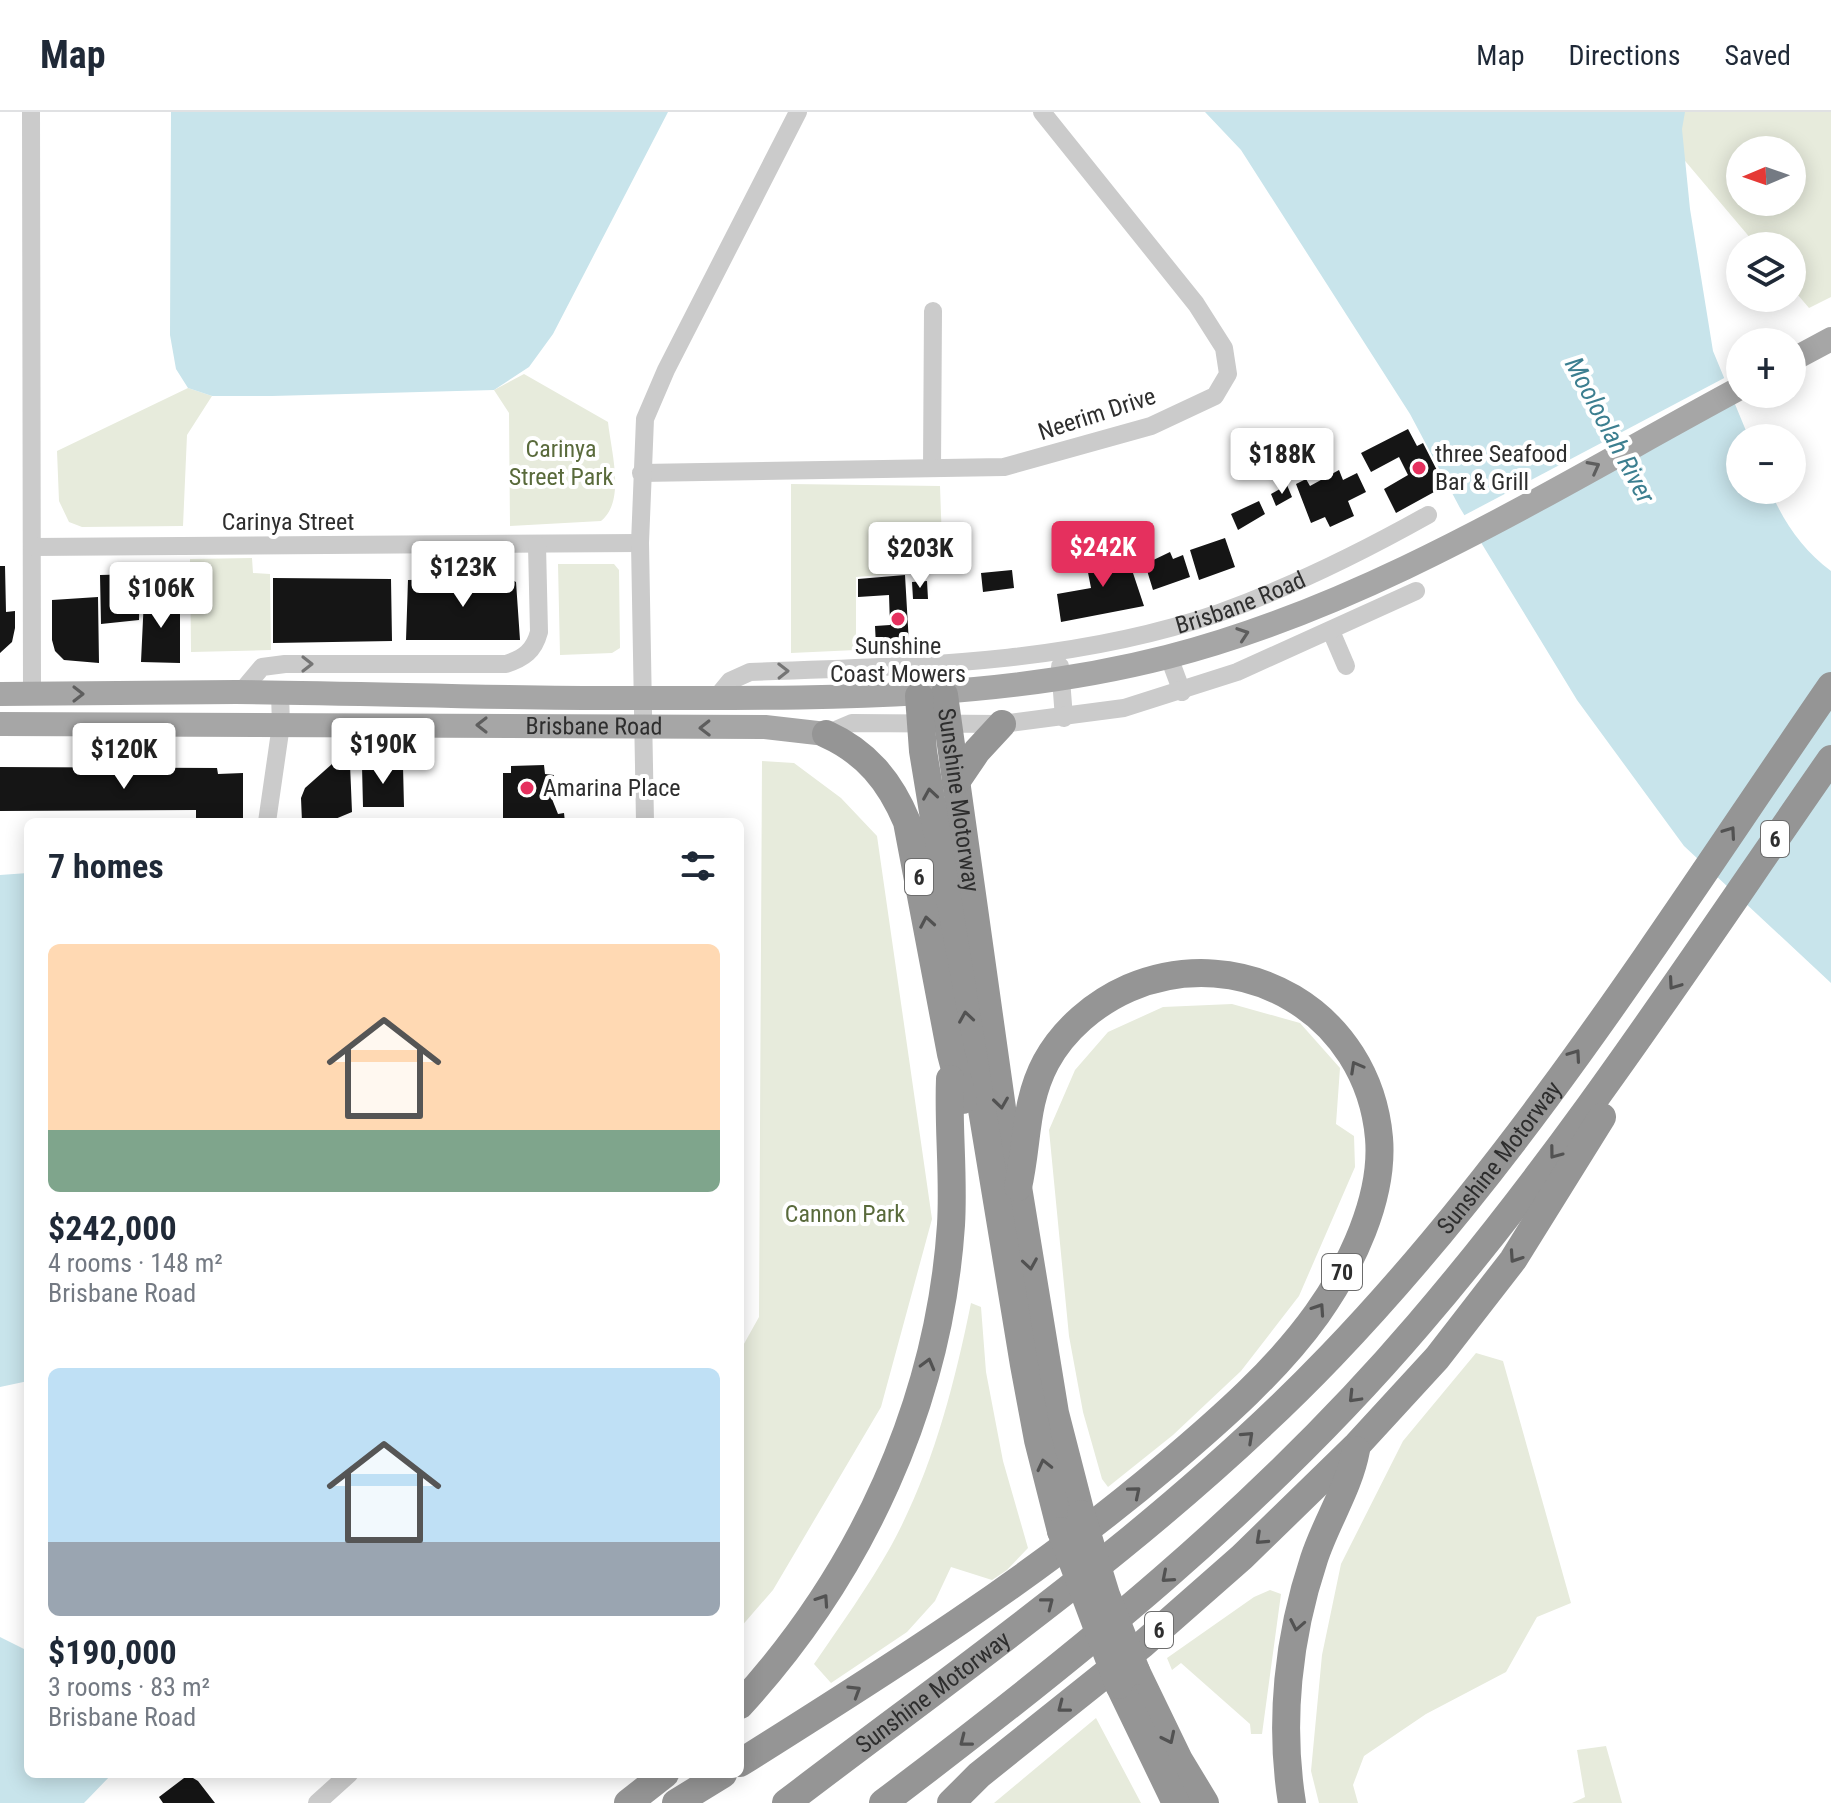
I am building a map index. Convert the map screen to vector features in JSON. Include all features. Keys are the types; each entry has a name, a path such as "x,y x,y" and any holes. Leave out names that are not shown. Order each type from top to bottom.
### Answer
{"highway":[{"name":"Sunshine Motorway","path":"786,1803 1135,1535 1214,1469 1331,1357 1473,1193 1686,896 1831,686"},
{"name":"Sunshine Motorway","path":"933,709 956,782 1008,1151 1018,1187 1071,1522"},
{"name":"Sunshine Motorway","path":"933,709 941,867 1030,1398 1071,1522 1176,1803"},
{"path":"956,782 977,751 1002,724"},
{"name":"6","path":"826,734 869,761 891,789 907,822 1014,1366 1030,1398"},
{"name":"Sunshine Motorway","path":"883,1803 1134,1605 1215,1536 1291,1461 1420,1324 1558,1150 1831,759"},
{"name":"70","path":"744,1761 899,1664 1047,1562 1195,1441 1267,1372 1317,1314 1353,1250 1371,1205 1378,1171 1379,1140 1374,1110 1363,1077 1337,1035 1294,998 1248,978 1233,975 1193,972 1168,976 1143,983 1104,1002 1060,1040 1034,1087 1026,1115 1018,1187"},
{"path":"744,1700 804,1628 830,1589 890,1477 914,1413 941,1309 951,1225 951,1054"},
{"name":"6","path":"951,1803 979,1775 1208,1587 1357,1445 1437,1358 1513,1260 1609,1105 1616,1067"},
{"path":"1292,1803 1286,1711 1297,1619 1314,1558 1352,1474 1357,1445"},
{"name":"Sunshine Motorway","path":"1128,1678 1205,1803"},
{"path":"628,1803 660,1778"},
{"path":"676,1803 717,1778"}],"main road":[{"path":"1806,352 1831,339"},
{"name":"Brisbane Road","path":"0,694 241,692 716,698 933,709 1169,657 1249,632 1337,598 1451,543 1726,396"},
{"name":"Brisbane Road","path":"0,724 793,727 826,734"}],"street":[{"path":"31,112 32,694"},
{"path":"645,818 640,543 645,419 798,112"},
{"name":"Neerim Drive","path":"641,473 1004,467 1151,426 1215,396 1228,374 1224,348 1196,304 1042,112"},
{"path":"932,468 933,311"},
{"name":"Brisbane Road","path":"716,698 730,681 750,672 896,669 1058,651 1135,636 1219,613 1314,573 1428,515"},
{"name":"Carinya Street","path":"32,547 640,543"},
{"path":"241,692 262,667 285,664 506,664 518,660 536,644 539,632 537,545"},
{"name":"Brisbane Road","path":"826,734 852,723 933,709 1002,724 1124,708 1182,692 1331,631 1416,591"},
{"path":"1331,631 1346,666"},
{"path":"1058,651 1064,718"},
{"name":"Brisbane Road","path":"1169,657 1182,692"},
{"path":"268,818 281,725 280,694"},
{"path":"317,1803 345,1778"}],"green space":[{"path":"1653,112 1831,112 1831,297 1809,308 1806,304 1806,232 1745,232 1732,216 1806,216 1806,136 1726,136 1726,209 1653,123"},
{"name":"Carinya Street Park","path":"524,374 608,422 615,489 609,512 601,521 510,526 509,413 494,390"},
{"path":"188,388 212,396 187,435 183,526 82,527 69,522 59,501 57,451"},
{"path":"791,484 940,486 943,570 856,577 856,650 791,653"},
{"path":"252,558 253,573 270,574 271,650 191,652 190,559"},
{"path":"558,564 614,564 619,570 620,648 612,653 560,655"},
{"name":"Cannon Park","path":"762,761 794,763 841,798 877,836 932,1219 881,1407 773,1590 744,1623 744,1344 759,1317"},
{"path":"1232,1004 1300,1023 1340,1068 1336,1124 1354,1136 1355,1167 1299,1296 1241,1371 1173,1435 1108,1487 1102,1479 1083,1412 1069,1336 1049,1130 1075,1070 1108,1032 1163,1007"},
{"path":"971,1303 981,1307 986,1372 1003,1461 1028,1548 1007,1570 992,1580 951,1567 935,1601 907,1632 831,1683 814,1664 854,1606 906,1517 930,1458 949,1397"},
{"path":"1476,1353 1503,1361 1571,1603 1537,1617 1506,1672 1426,1714 1364,1756 1353,1785 1358,1803 1319,1803 1311,1771 1322,1655 1341,1564 1403,1441"},
{"path":"1270,1590 1281,1594 1262,1734 1251,1734 1250,1724 1181,1663 1172,1670 1167,1658 1254,1597"},
{"path":"1096,1718 1141,1803 994,1803"},
{"path":"1606,1746 1622,1803 1572,1803 1585,1797 1577,1750"}],"water":[{"path":"171,112 668,112 553,334 529,367 494,390 212,396 188,388 176,369 170,335"},
{"name":"Mooloolah River","path":"1205,112 1685,112 1682,129 1690,209 1713,351 1726,382 1726,408 1737,408 1743,424 1726,424 1726,504 1777,504 1795,535 1831,571 1831,983 1684,846 1577,700 1460,508 1410,414 1241,150"},
{"path":"24,873 24,1382 0,1387 0,875"},
{"path":"0,1637 24,1649 24,1778 108,1778 84,1803 0,1803"}],"pier":[{"path":"1726,377 1726,407 1476,541 1461,517"}],"building":[{"name":"three Seafood Bar & Grill","path":"1408,429 1417,446 1423,443 1445,486 1396,513 1384,489 1408,475 1399,457 1371,472 1361,453"},
{"path":"1339,470 1343,480 1357,473 1366,492 1348,501 1354,516 1330,527 1325,517 1311,523 1296,484 1306,479 1310,486"},
{"path":"1287,485 1292,497 1276,506 1271,494"},
{"path":"1259,501 1265,514 1238,530 1231,514"},
{"path":"1225,538 1235,567 1199,580 1190,550"},
{"path":"1125,549 1144,606 1061,622 1057,594 1091,588 1085,557"},
{"path":"1170,552 1173,559 1183,555 1190,577 1153,590 1145,564"},
{"path":"0,566 5,566 6,612 15,611 15,628 12,642 0,653"},
{"path":"1012,570 1014,588 983,592 981,573"},
{"path":"140,574 139,620 101,624 100,575"},
{"path":"905,575 909,644 876,646 875,626 890,625 889,595 858,597 858,579"},
{"path":"506,576 516,582 520,640 406,640 408,580 449,579 461,583 463,577"},
{"path":"273,578 391,579 392,641 273,643"},
{"path":"927,581 928,599 913,599 912,582"},
{"path":"98,597 99,663 64,660 55,651 52,640 52,600"},
{"path":"180,597 180,663 141,662 144,598"},
{"path":"332,764 350,764 352,812 338,818 302,818 301,798 305,788"},
{"name":"Amarina Place","path":"544,765 545,774 554,775 550,794 558,814 564,813 565,818 503,818 503,773 511,773 511,766"},
{"path":"362,766 403,766 404,807 363,807"},
{"path":"0,767 217,768 218,774 243,773 243,818 196,818 196,810 0,811"},
{"path":"184,1778 193,1778 215,1803 163,1803 159,1797"}],"place":[{"name":"three Seafood Bar & Grill","path":"1419,468"},
{"name":"Sunshine Coast Mowers","path":"898,619"},
{"name":"Amarina Place","path":"527,788"}]}
